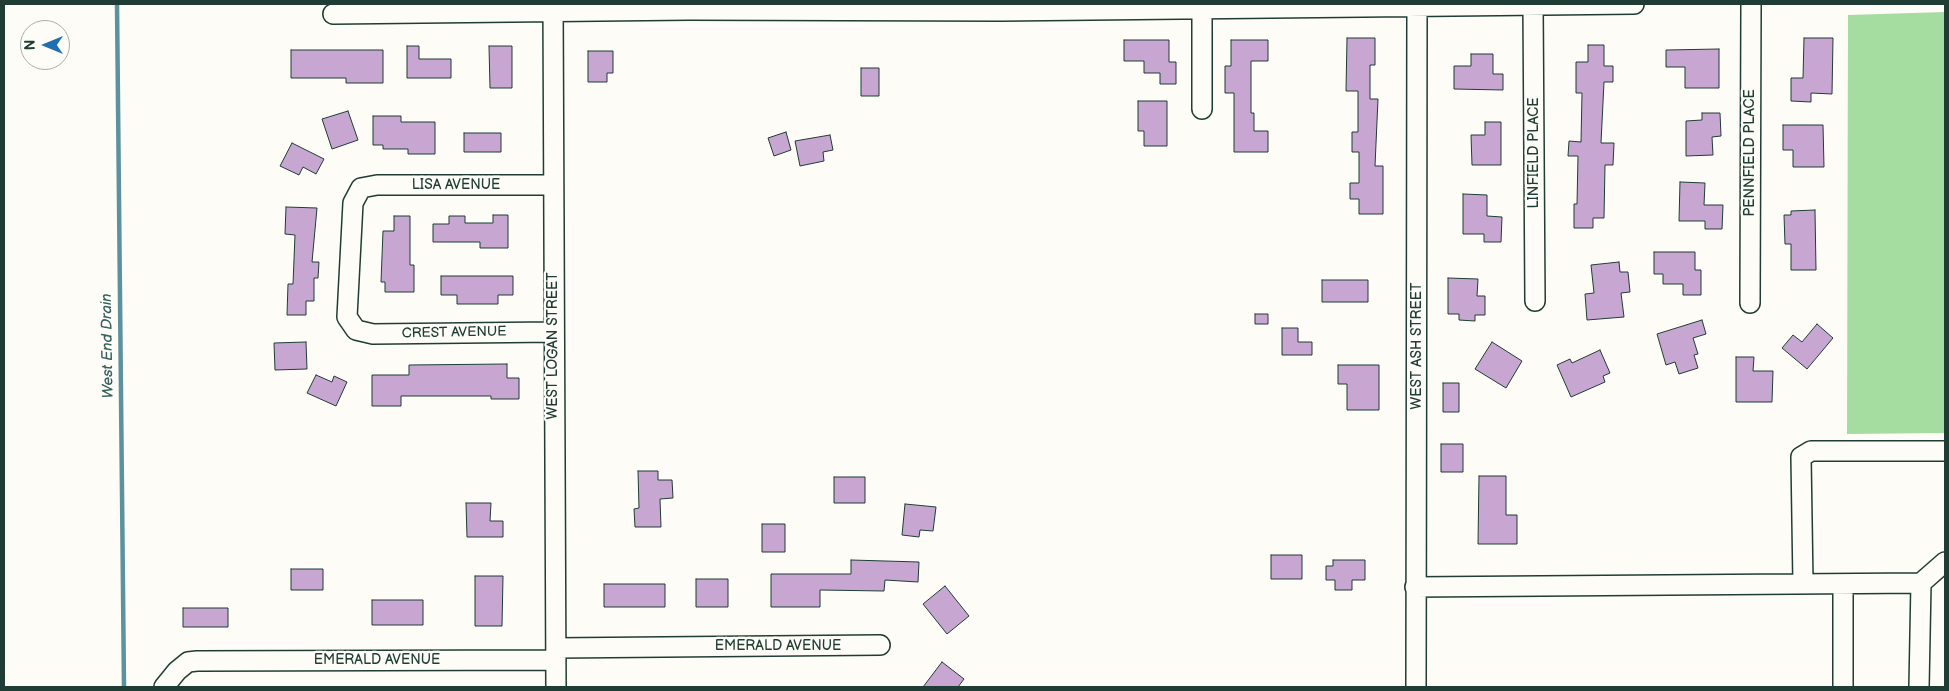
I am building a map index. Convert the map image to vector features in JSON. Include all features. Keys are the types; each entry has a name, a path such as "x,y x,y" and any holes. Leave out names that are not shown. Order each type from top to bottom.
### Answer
{"street":[{"path":"333,14 553,7 1202,8 1634,4"},
{"name":"PENNFIELD PLACE","path":"1750,303 1751,4"},
{"name":"WEST ASH STREET","path":"1416,687 1417,5"},
{"name":"LINFIELD PLACE","path":"1533,5 1535,301"},
{"name":"WEST LOGAN STREET","path":"553,7 552,185 556,687"},
{"path":"1202,8 1202,109"},
{"name":"LISA AVENUE","path":"356,330 347,317 354,203 361,188 377,185 552,185"},
{"name":"CREST AVENUE","path":"356,330 373,334 553,332"},
{"path":"1803,584 1801,457 1811,451 1945,451"},
{"path":"1415,587 1921,583 1945,562"},
{"path":"1919,687 1921,583"},
{"path":"1843,584 1843,687"},
{"name":"EMERALD AVENUE","path":"164,687 182,666 188,662 197,661 880,645"}],"green space":[{"path":"1945,12 1945,433 1847,434 1848,15"}],"building":[{"path":"1347,38 1375,38 1375,65 1370,65 1370,99 1378,99 1375,166 1383,166 1383,214 1359,214 1359,199 1350,199 1350,183 1359,183 1359,152 1352,152 1352,132 1358,132 1358,91 1346,91"},
{"path":"1804,38 1833,38 1832,94 1811,93 1811,102 1791,101 1791,78 1803,78"},
{"path":"1124,40 1169,40 1169,62 1176,62 1176,84 1160,84 1160,73 1144,73 1144,61 1124,61"},
{"path":"1231,40 1268,40 1268,61 1251,61 1251,113 1254,113 1254,131 1268,131 1268,152 1234,152 1234,93 1225,93 1225,66 1231,66"},
{"path":"1588,45 1604,45 1604,66 1613,66 1613,82 1604,82 1601,143 1614,143 1613,165 1605,165 1604,218 1593,218 1593,228 1574,228 1574,204 1577,204 1578,156 1568,156 1569,141 1581,142 1582,93 1576,93 1576,62 1588,62"},
{"path":"407,46 419,46 419,59 451,59 451,78 407,78"},
{"path":"489,46 512,46 512,88 490,88"},
{"path":"1719,49 1719,88 1685,88 1685,67 1666,67 1666,50"},
{"path":"291,50 383,50 383,83 346,83 346,78 291,78"},
{"path":"588,51 613,51 613,73 607,73 607,82 588,82"},
{"path":"1471,54 1493,54 1493,74 1503,74 1503,90 1454,89 1454,66 1471,66"},
{"path":"861,68 879,68 879,96 861,96"},
{"path":"1138,101 1167,101 1167,146 1144,146 1144,131 1138,131"},
{"path":"348,111 358,140 332,149 322,119"},
{"path":"1702,113 1720,113 1721,136 1712,137 1713,155 1686,156 1686,121 1702,120"},
{"path":"373,116 401,116 401,122 435,122 435,154 408,154 408,149 383,149 383,145 373,145"},
{"path":"1485,122 1501,122 1501,165 1472,165 1471,135 1485,135"},
{"path":"1783,125 1823,125 1824,167 1793,167 1793,150 1783,150"},
{"path":"786,132 791,150 774,156 768,138"},
{"path":"464,133 501,133 501,152 464,152"},
{"path":"830,135 833,150 823,152 824,161 800,166 795,141"},
{"path":"292,143 324,159 316,174 303,167 299,175 280,166"},
{"path":"1680,182 1705,183 1704,205 1723,205 1722,229 1705,229 1705,221 1679,221"},
{"path":"1463,194 1487,195 1487,216 1502,217 1501,242 1484,242 1484,234 1463,234"},
{"path":"286,207 317,208 312,262 319,262 318,278 314,278 314,301 306,301 306,315 287,315 288,284 293,284 295,235 285,234"},
{"path":"1815,210 1816,270 1791,270 1791,244 1785,244 1784,215 1791,215 1791,211"},
{"path":"493,215 508,215 508,248 480,248 480,242 433,242 433,224 449,224 449,216 465,216 465,223 493,223"},
{"path":"394,216 410,216 410,265 414,265 414,292 385,292 385,282 381,282 383,231 394,231"},
{"path":"1654,252 1695,252 1695,270 1701,270 1701,295 1683,295 1683,284 1663,284 1663,274 1654,274"},
{"path":"1619,262 1620,272 1628,272 1630,292 1621,293 1624,317 1587,320 1585,294 1594,293 1591,265"},
{"path":"441,276 513,276 513,295 498,295 498,304 457,304 457,295 441,295"},
{"path":"1448,278 1478,279 1477,296 1485,296 1485,315 1475,315 1475,321 1459,320 1459,314 1448,314"},
{"path":"1322,280 1368,280 1368,302 1322,302"},
{"path":"1255,314 1268,314 1268,324 1255,324"},
{"path":"1702,320 1706,334 1693,338 1698,354 1694,355 1698,368 1679,374 1675,362 1666,365 1657,334"},
{"path":"1817,324 1833,338 1807,369 1782,348 1793,335 1802,342"},
{"path":"1282,328 1298,328 1298,342 1312,342 1312,355 1282,355"},
{"path":"306,342 307,369 275,370 274,343"},
{"path":"1492,342 1522,361 1506,388 1475,369"},
{"path":"1600,350 1610,373 1603,376 1605,382 1571,397 1557,365 1570,359 1572,363"},
{"path":"1736,357 1754,357 1753,371 1773,371 1772,402 1736,402"},
{"path":"507,364 507,378 519,378 519,399 491,399 491,396 401,396 401,406 372,406 372,375 409,375 409,365"},
{"path":"1338,365 1379,365 1379,410 1347,410 1347,384 1338,384"},
{"path":"316,375 332,382 334,376 347,382 336,406 307,393"},
{"path":"1443,383 1459,383 1459,412 1443,412"},
{"path":"1441,444 1463,444 1463,472 1441,472"},
{"path":"638,471 658,471 658,480 672,480 673,498 660,499 661,527 635,527 634,509 639,508"},
{"path":"1479,476 1506,476 1506,515 1517,515 1517,544 1478,544"},
{"path":"834,477 865,477 865,503 834,503"},
{"path":"466,503 491,503 490,521 503,521 503,537 467,537"},
{"path":"905,504 936,507 933,531 920,530 919,537 902,535"},
{"path":"762,524 785,524 785,552 762,552"},
{"path":"1271,555 1302,555 1302,579 1271,579"},
{"path":"851,560 919,562 918,582 885,580 884,591 820,590 820,607 771,607 771,574 851,574"},
{"path":"1333,560 1365,560 1365,580 1352,580 1352,590 1335,590 1335,580 1326,580 1326,566 1333,566"},
{"path":"291,569 323,569 323,590 291,590"},
{"path":"475,576 503,576 502,626 475,626"},
{"path":"696,579 728,579 728,607 696,607"},
{"path":"604,584 665,584 665,607 604,607"},
{"path":"945,586 969,616 947,634 923,604"},
{"path":"372,600 423,600 423,625 372,625"},
{"path":"183,608 228,608 228,627 183,627"},
{"path":"942,662 964,679 958,687 923,687"}],"waterway":[{"name":"West End Drain","path":"117,4 124,687"}]}
